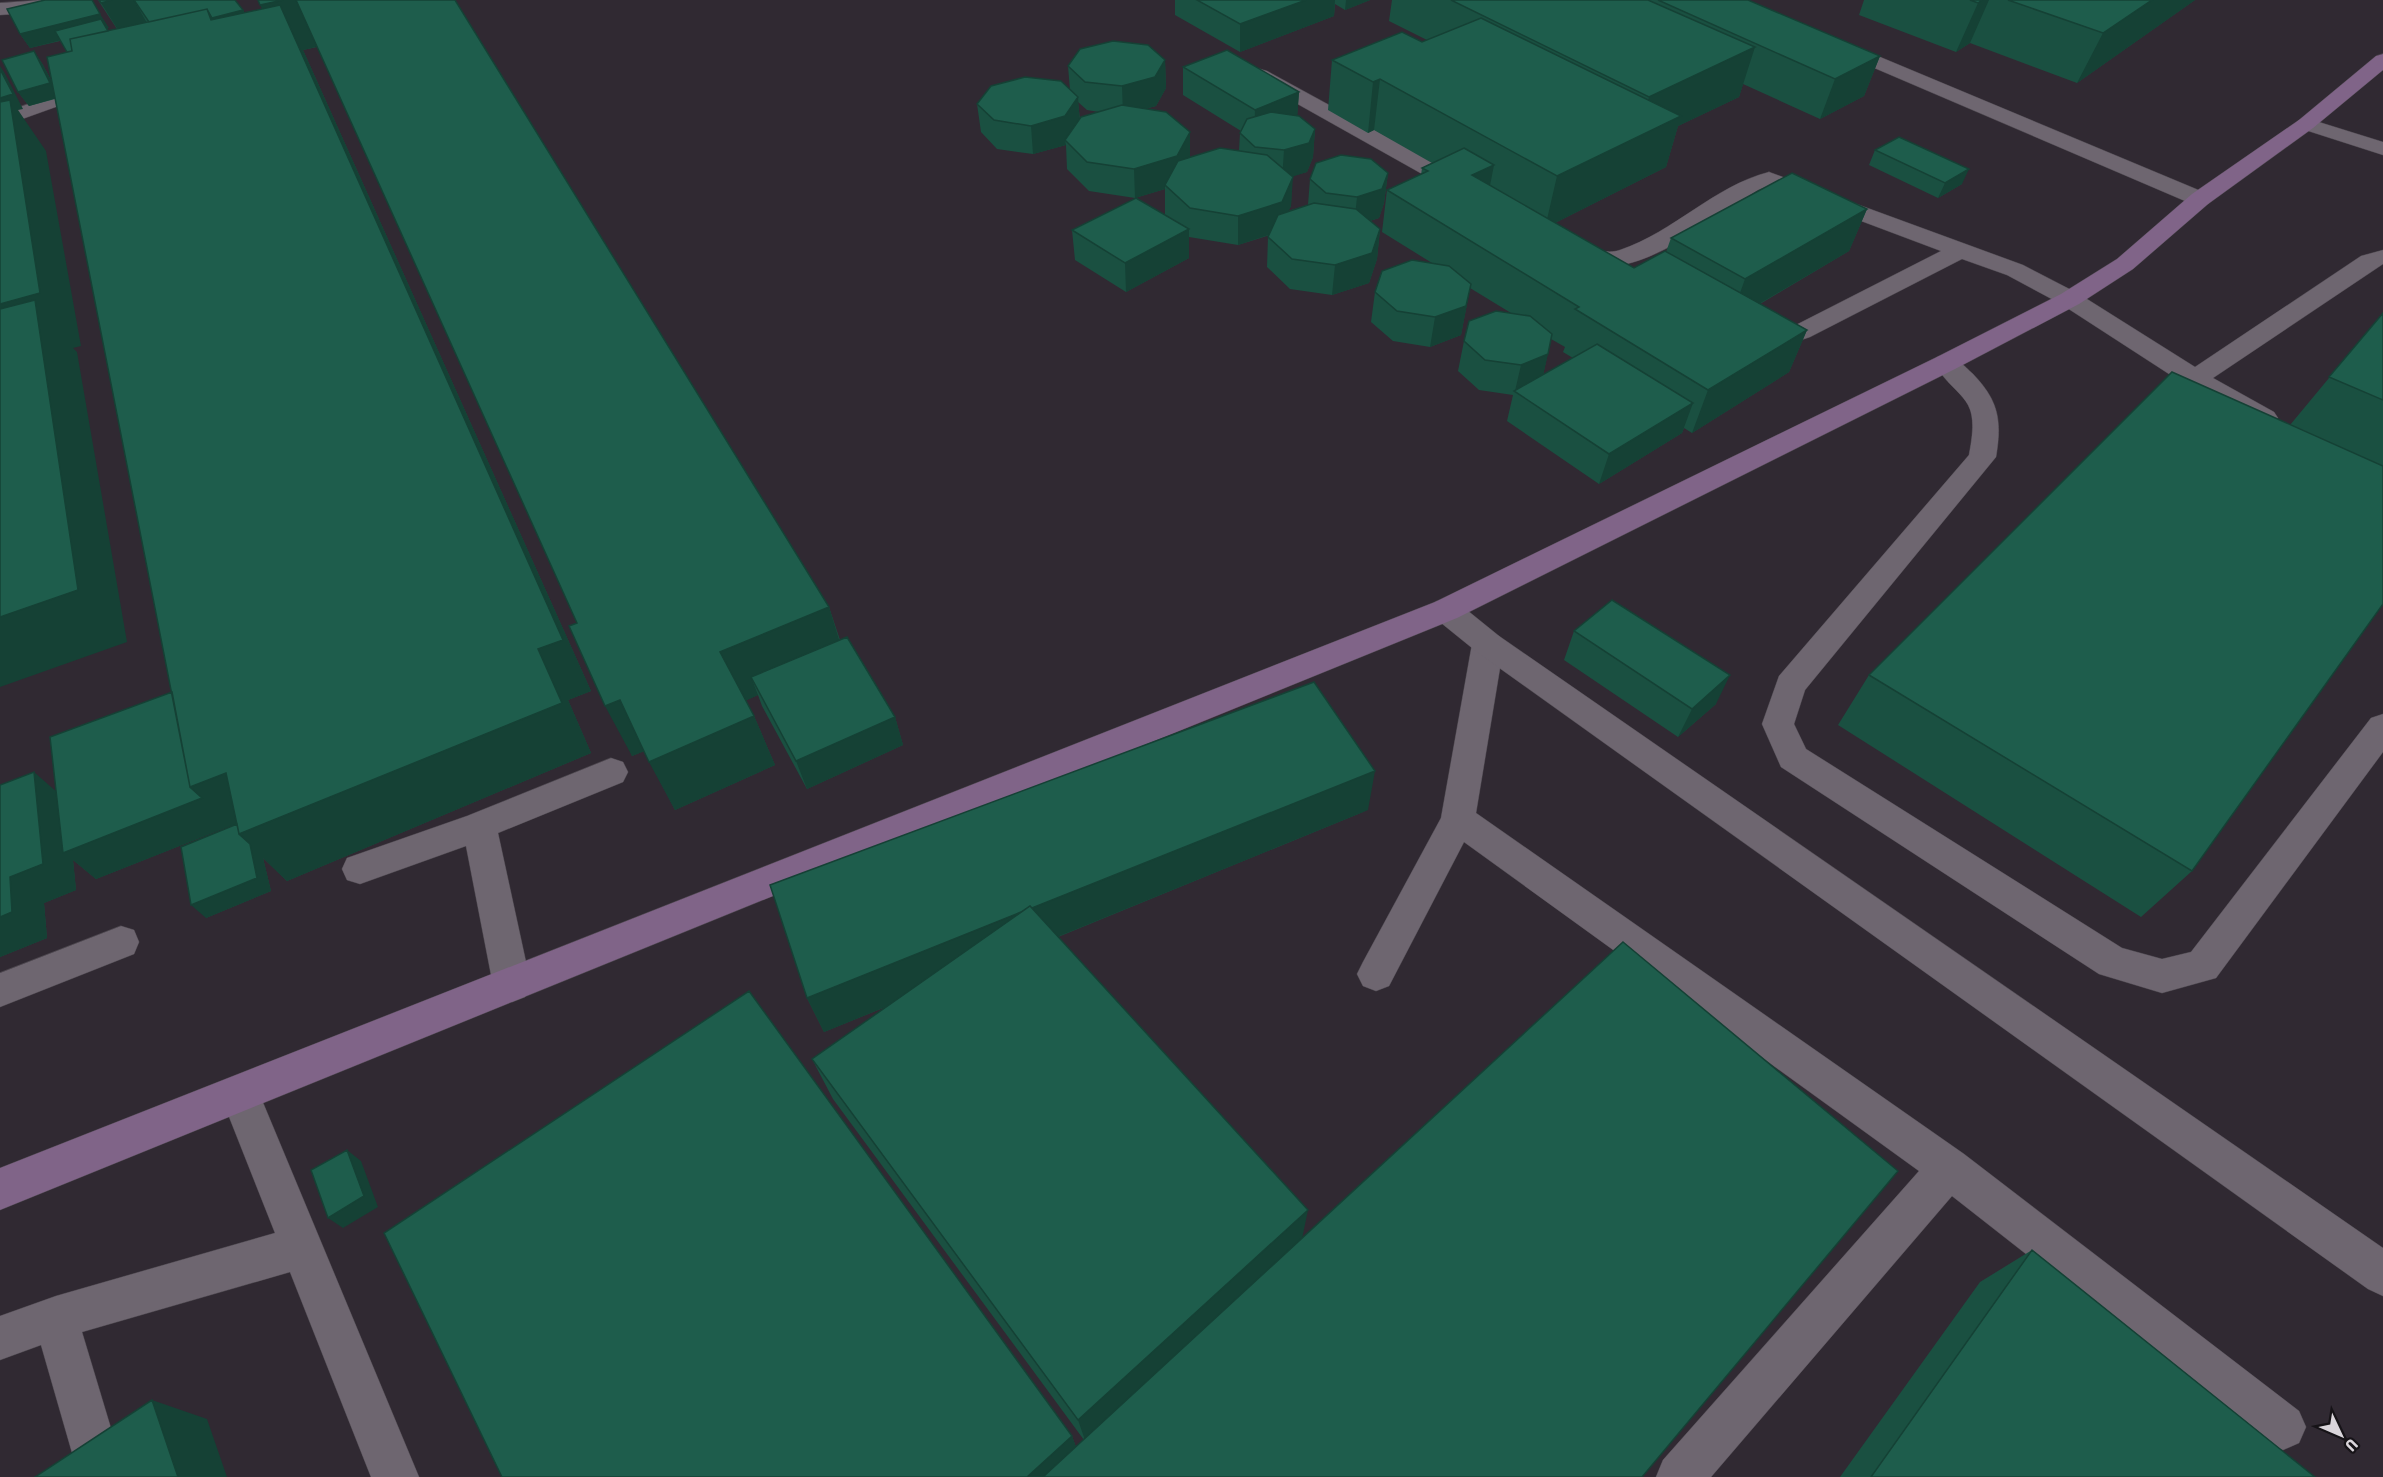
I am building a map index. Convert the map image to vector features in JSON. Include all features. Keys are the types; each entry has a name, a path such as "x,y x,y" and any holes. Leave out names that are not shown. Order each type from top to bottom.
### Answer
{"street":[{"path":"0,9 41,6 63,0"},
{"path":"1818,37 2200,199"},
{"path":"0,1189 1446,610 1946,363 2070,299 2125,264 2200,199 2306,124 2383,60"},
{"path":"1243,66 1482,198"},
{"path":"0,121 116,80"},
{"path":"2306,124 2383,149"},
{"path":"1555,238 1586,256 1610,261 1635,255 1750,185 1769,179 2015,270 2070,299 2195,379 2289,432"},
{"path":"1801,332 1962,250"},
{"path":"2195,379 2369,261 2383,257"},
{"path":"1946,363 1979,395 1989,430 1982,457 1790,685 1778,724 1793,758 2112,962 2162,976 2203,966 2383,727"},
{"path":"1446,610 1488,644 2383,1274"},
{"path":"1376,975 1458,819 1488,644"},
{"path":"360,869 479,826 611,772"},
{"path":"1458,819 1949,1168 2283,1427"},
{"path":"479,826 512,985"},
{"path":"0,990 121,942"},
{"path":"240,1094 396,1477"},
{"path":"1680,1477 1949,1168"},
{"path":"0,1338 56,1318 302,1247"},
{"path":"56,1318 98,1465"}],"building":[{"path":"45,0 92,0 100,14 20,34 7,9"},
{"path":"134,0 235,0 243,10 212,18 207,9 149,22"},
{"path":"258,0 283,0 260,5"},
{"path":"296,0 455,0 829,607 720,652 754,716 649,762 620,700 605,706 569,626 577,623"},
{"path":"1197,0 1306,0 1240,24"},
{"path":"1451,0 1648,0 1755,47 1649,97"},
{"path":"1658,0 1748,0 1880,56 1835,79"},
{"path":"2008,0 2152,0 2103,33"},
{"path":"280,5 563,640 538,649 562,703 239,834 226,773 190,787 47,57 72,51 70,39 207,9 211,20"},
{"path":"1481,18 1681,116 1557,176 1380,79 1373,82 1332,60 1402,32 1422,42"},
{"path":"101,19 108,31 70,39 72,51 67,52 55,31"},
{"path":"1113,41 1148,45 1165,60 1155,77 1122,86 1085,82 1068,66 1080,49"},
{"path":"1227,50 1299,92 1255,110 1183,67"},
{"path":"34,51 50,83 18,92 2,60"},
{"path":"0,69 13,94 0,98"},
{"path":"1025,77 1061,81 1078,97 1065,116 1031,126 994,120 977,104 991,86"},
{"path":"10,100 40,293 0,304 0,102"},
{"path":"1122,105 1166,112 1190,132 1177,156 1134,169 1087,162 1065,140 1081,117"},
{"path":"1271,112 1299,116 1315,129 1309,143 1284,150 1255,147 1240,133 1247,119"},
{"path":"1899,137 1969,169 1945,183 1875,150"},
{"path":"1220,148 1267,155 1293,177 1282,202 1238,216 1190,208 1165,185 1178,161"},
{"path":"1464,148 1494,165 1472,175 1634,268 1665,251 1807,330 1708,390 1575,309 1579,307 1387,190 1428,171 1422,168"},
{"path":"1341,155 1371,159 1388,173 1382,189 1357,197 1326,193 1310,179 1316,163"},
{"path":"1792,173 1867,209 1745,279 1671,238"},
{"path":"1136,198 1189,229 1125,263 1072,230"},
{"path":"1314,203 1356,209 1380,229 1372,253 1335,265 1292,259 1268,237 1278,215"},
{"path":"1412,260 1449,266 1471,284 1466,306 1435,317 1397,311 1375,292 1382,271"},
{"path":"35,300 78,590 0,617 0,309"},
{"path":"1496,311 1530,316 1552,334 1548,354 1521,365 1485,360 1464,341 1469,321"},
{"path":"2383,313 2383,400 2329,377"},
{"path":"1597,344 1693,403 1609,454 1514,391"},
{"path":"2172,372 2383,466 2383,604 2192,871 1869,675"},
{"path":"1612,600 1730,675 1692,709 1574,631"},
{"path":"847,637 895,717 796,761 751,677"},
{"path":"1314,682 1375,771 1032,908 1030,906 1021,912 807,998 770,885"},
{"path":"172,692 190,787 202,798 63,853 50,737"},
{"path":"34,772 43,864 10,877 12,912 0,917 0,785"},
{"path":"237,824 239,834 250,844 257,878 191,905 181,847"},
{"path":"1030,906 1308,1210 1078,1420 812,1059"},
{"path":"1623,942 1898,1171 1642,1477 1043,1477"},
{"path":"749,991 1072,1436 1027,1477 502,1477 384,1233"},
{"path":"347,1150 364,1196 328,1218 311,1170"},
{"path":"2032,1250 2315,1477 1871,1477"},
{"path":"152,1400 178,1477 35,1477"}]}
